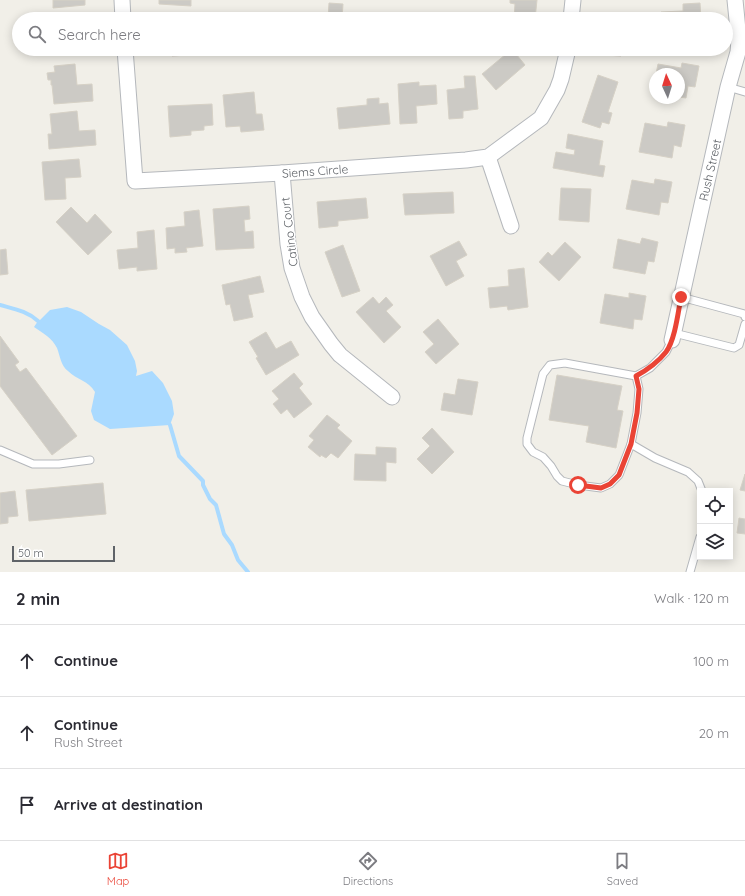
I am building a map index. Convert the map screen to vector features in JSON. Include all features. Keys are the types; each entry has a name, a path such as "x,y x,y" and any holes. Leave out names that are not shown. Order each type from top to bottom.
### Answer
{"street":[{"path":"122,0 123,12"},
{"path":"572,12 573,0"},
{"name":"Rush Street","path":"673,337 728,87 738,52 739,40 734,0"},
{"name":"Siems Circle","path":"126,56 134,181 282,173 466,160 488,157 541,118 561,79 566,56"},
{"path":"488,157 511,226"},
{"name":"Catino Court","path":"282,173 288,244 292,268 302,297 312,317 340,355 392,397"}],"lane":[{"path":"728,87 745,92"},
{"path":"681,297 744,314 745,317"},
{"path":"636,376 639,389 637,413 631,444 619,475 610,484 601,488 578,485 562,480 557,476 543,457 534,452 527,444 527,438 543,374 550,365 565,363 636,376 650,368 666,352 673,337 734,348 739,345 745,324"},
{"path":"631,444 655,458 688,472 698,481 701,488"},
{"path":"0,450 33,464 59,464 90,460"},
{"path":"690,572 697,548"}],"water":[{"path":"67,307 81,312 110,330 127,345 135,361 137,371 136,376 152,371 163,383 172,401 174,414 170,425 110,429 94,420 91,411 95,392 86,382 71,374 66,369 62,364 53,341 34,327 50,310"}],"building":[{"path":"53,0 85,0 85,5 53,8"},
{"path":"159,0 191,0 191,6 159,4"},
{"path":"510,0 537,0 536,12 514,12 515,4 510,3"},
{"path":"329,3 343,4 342,12 328,12"},
{"path":"700,3 701,12 661,12 683,11 683,4"},
{"path":"504,56 518,56 525,65 496,90 482,74"},
{"path":"682,63 699,66 695,87 688,86 686,98 685,68 681,68"},
{"path":"75,64 77,85 92,84 93,101 54,104 51,80 48,80 47,73 55,72 54,66"},
{"path":"658,64 681,68 657,68"},
{"path":"598,75 618,82 608,112 612,113 609,124 602,122 600,128 582,122"},
{"path":"464,76 475,76 478,109 463,111 463,118 449,119 447,90 465,88"},
{"path":"419,82 419,86 436,85 437,104 416,106 417,123 400,124 398,84"},
{"path":"254,92 256,114 262,114 264,130 241,132 240,126 226,127 223,95"},
{"path":"379,98 379,104 388,103 390,124 339,129 337,108 367,105 367,99"},
{"path":"212,104 213,125 204,126 204,130 191,131 191,135 170,137 168,106"},
{"path":"77,111 79,131 95,130 96,145 49,149 48,134 52,134 50,114"},
{"path":"668,122 685,125 681,147 674,145 672,158 639,152 645,123 667,127"},
{"path":"568,134 603,141 599,165 605,166 603,177 553,168 556,152 574,155 575,150 566,148"},
{"path":"79,159 81,177 65,178 66,199 45,200 42,162"},
{"path":"655,179 672,182 668,203 661,202 659,215 626,209 632,180 654,184"},
{"path":"561,188 591,189 589,222 559,220"},
{"path":"453,192 454,213 405,215 403,194"},
{"path":"366,198 368,218 338,221 338,226 319,228 317,202"},
{"path":"249,206 250,219 244,220 245,232 253,231 254,248 216,250 213,209"},
{"path":"71,207 87,223 95,214 112,232 88,255 56,222"},
{"path":"199,210 203,246 186,248 187,252 175,253 175,248 167,249 166,228 185,226 184,212"},
{"path":"154,230 157,269 137,271 137,267 119,269 117,250 138,248 137,232"},
{"path":"642,238 658,242 654,262 648,261 645,274 613,268 618,239 640,244"},
{"path":"459,241 467,255 456,261 464,276 446,286 430,256"},
{"path":"565,242 581,257 559,281 539,262 548,252 552,256"},
{"path":"343,245 360,291 342,297 325,252"},
{"path":"6,249 8,274 0,275 0,250"},
{"path":"524,268 528,307 508,310 507,306 490,308 488,288 509,286 508,270"},
{"path":"260,276 264,292 248,295 253,317 234,321 230,304 226,305 222,285"},
{"path":"629,293 646,296 642,320 634,319 633,329 600,323 605,294 629,298"},
{"path":"373,297 379,304 386,297 393,305 386,311 401,327 384,343 356,312"},
{"path":"438,319 459,344 436,364 425,352 434,344 423,332"},
{"path":"266,332 276,349 291,341 299,355 266,375 249,342"},
{"path":"0,336 19,362 15,365 20,372 26,368 77,436 52,455 0,386"},
{"path":"294,373 303,384 299,388 312,404 294,418 287,409 281,414 273,404 279,399 272,391"},
{"path":"557,375 622,386 617,410 623,411 616,448 586,442 589,426 549,420"},
{"path":"458,379 478,382 472,415 441,410 444,393 455,395"},
{"path":"327,415 340,425 337,428 352,441 338,458 331,453 326,458 321,455 320,457 308,447 314,440 309,436"},
{"path":"432,428 454,452 432,474 417,459 430,446 422,438"},
{"path":"376,447 396,448 396,463 386,462 386,481 354,480 355,454 376,455"},
{"path":"745,474 745,491 740,490"},
{"path":"103,483 106,514 29,521 26,490"},
{"path":"15,491 18,516 8,517 8,523 0,524 0,493"},
{"path":"739,518 745,519 745,534 737,533"}],"waterway":[{"path":"0,305 25,313 38,321"},
{"path":"170,425 179,456 203,481 203,485 210,499 216,505 224,534 232,545 238,560 248,572"}],"route":[{"path":"578,485 601,488 610,484 619,475 631,444 637,413 639,389 636,376 650,368 666,352 672,340 681,297"}]}
